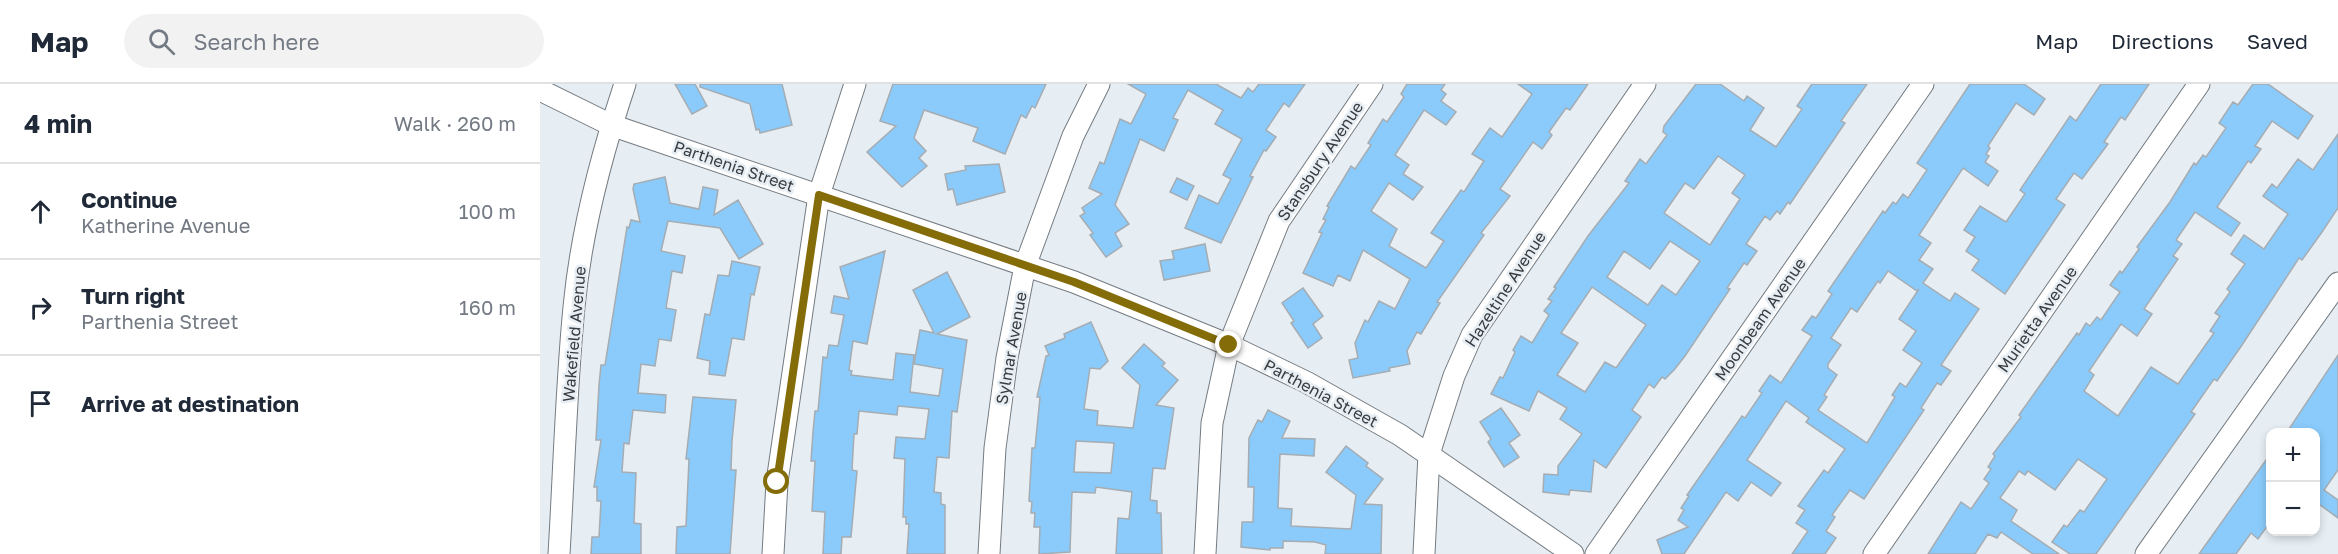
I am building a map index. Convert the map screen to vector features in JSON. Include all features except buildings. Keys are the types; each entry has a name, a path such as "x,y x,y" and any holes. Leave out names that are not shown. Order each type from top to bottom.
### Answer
{"street":[{"name":"Wakefield Avenue","path":"559,554 574,305 590,209 611,125 625,84"},
{"path":"773,554 777,482 819,195 855,84"},
{"name":"Sylmar Avenue","path":"990,554 995,448 1007,358 1025,266 1073,136 1099,84"},
{"name":"Stansbury Avenue","path":"1205,554 1212,423 1229,345 1279,221 1372,84"},
{"name":"Hazeltine Avenue","path":"1424,554 1429,454 1454,376 1472,335 1645,84"},
{"name":"Moonbeam Avenue","path":"1596,554 1923,84"},
{"name":"Murietta Avenue","path":"1874,554 2199,84"},
{"name":"Parthenia Street","path":"540,90 611,125 1074,282 1229,345 1306,382 1429,454 1573,554"},
{"path":"2146,554 2338,282"}],"route":[{"path":"777,482 819,195 1074,282 1229,345"}]}
